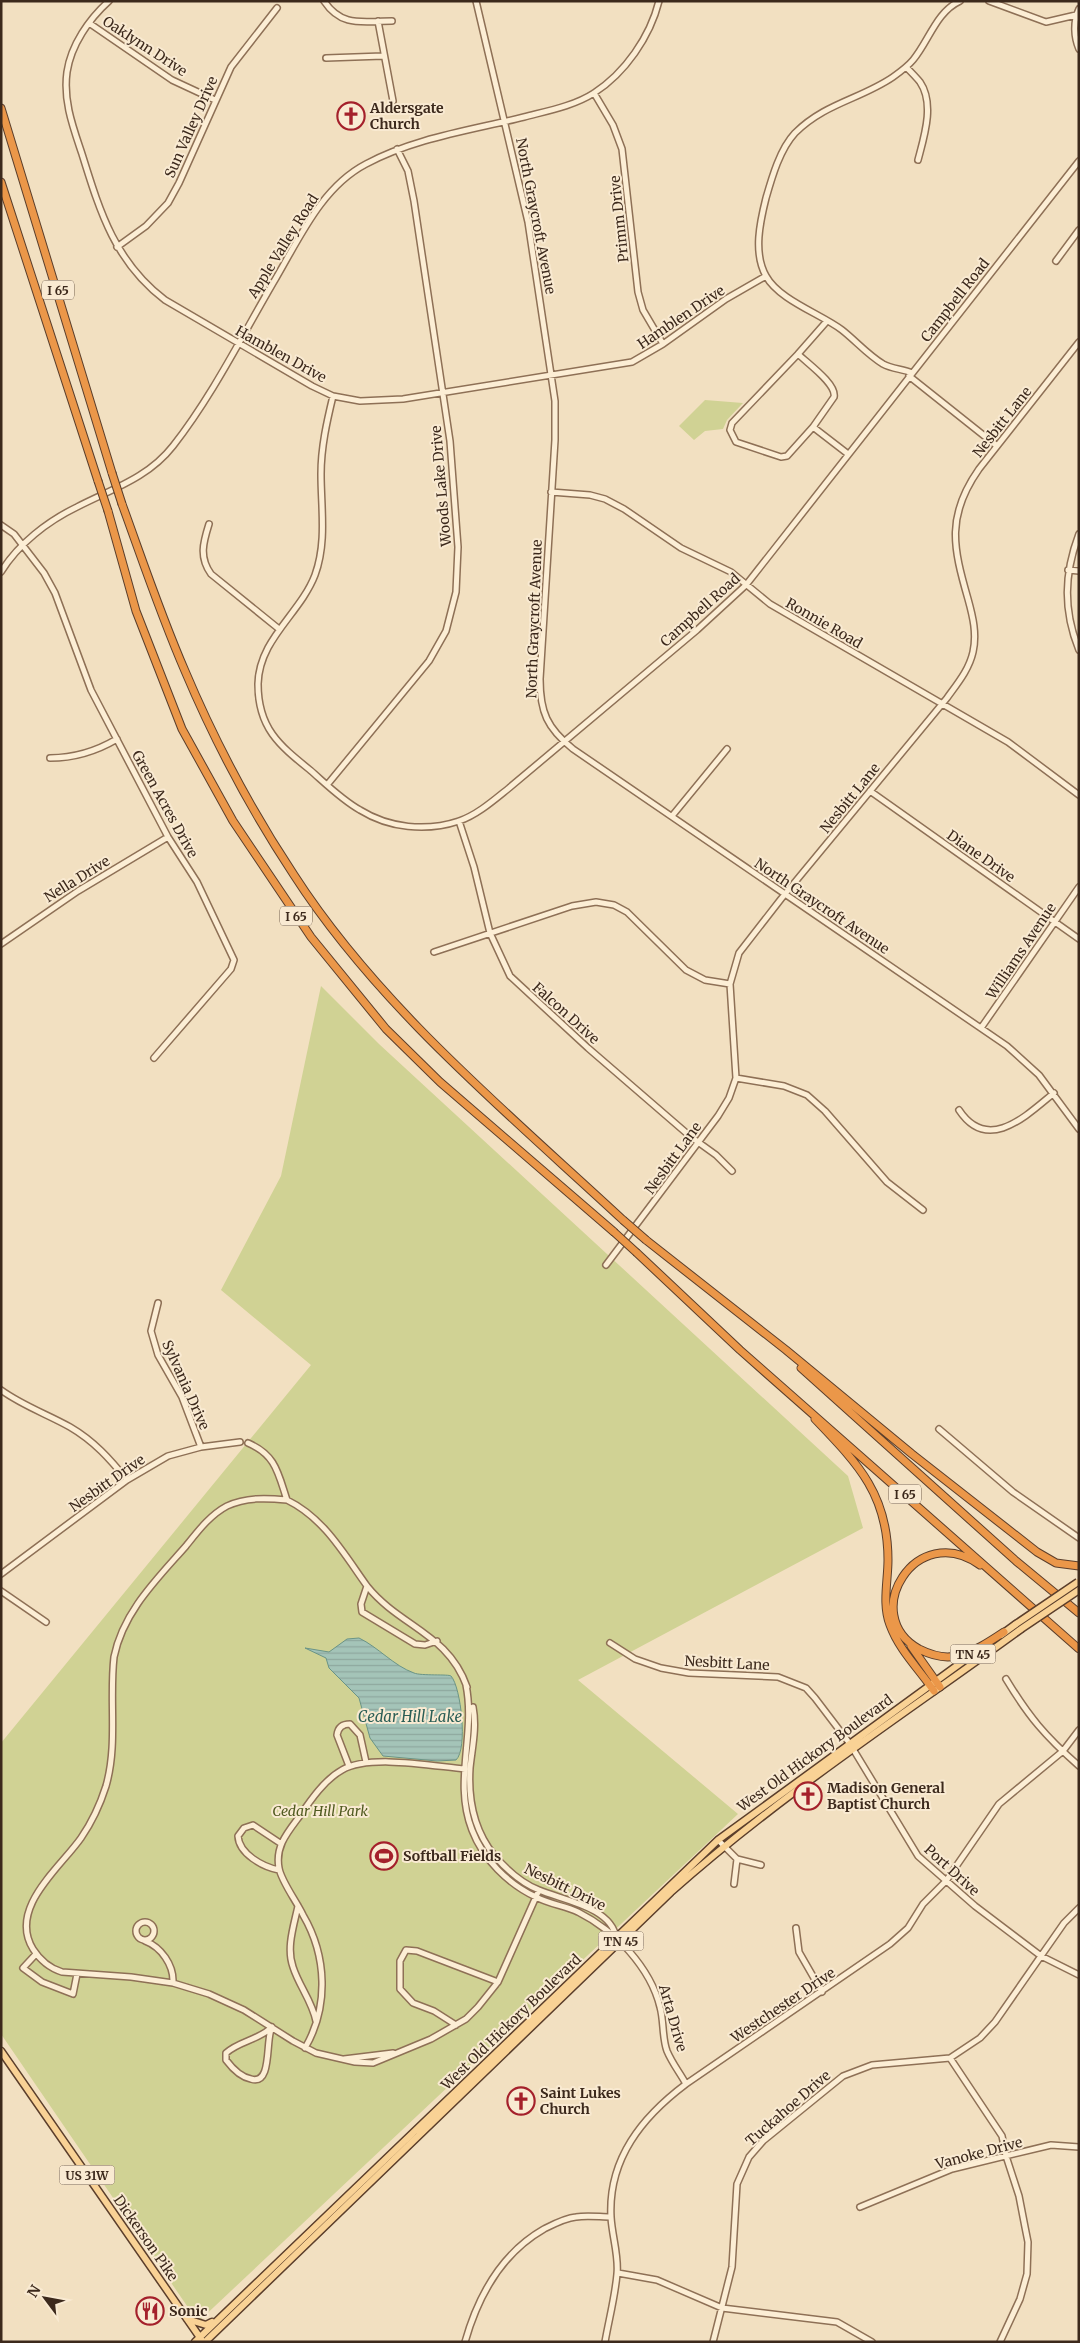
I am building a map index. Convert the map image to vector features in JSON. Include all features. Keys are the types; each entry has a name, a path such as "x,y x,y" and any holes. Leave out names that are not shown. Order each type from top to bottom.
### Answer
{"highway":[{"name":"I 65","path":"1,108 112,473 174,645 199,702 249,804 294,876 353,954 400,1007 453,1062 623,1220 756,1328 1009,1554 1079,1613"},
{"name":"I 65","path":"1,182 108,511 136,611 182,729 233,821 311,937 393,1036 440,1082 614,1232 740,1350 1079,1649"},
{"path":"756,1328 1037,1552 1056,1563 1079,1566"},
{"path":"784,1387 854,1460 873,1490 887,1534 886,1608 889,1623 896,1639 935,1686"},
{"path":"935,1686 902,1633 895,1616 896,1588 911,1565 920,1559 936,1553 953,1552 974,1561 1026,1602"},
{"path":"902,1633 910,1643 922,1650 946,1657 976,1649 1004,1632"}],"main road":[{"name":"West Old Hickory Boulevard","path":"201,2341 618,1940 718,1840 1019,1627 1078,1582"},
{"name":"West Old Hickory Boulevard","path":"935,1686 1004,1632 1019,1627 1079,1590"},
{"name":"West Old Hickory Boulevard","path":"201,2341 236,2302 618,1940 723,1846 852,1746"},
{"name":"Dickerson Pike","path":"1,2051 201,2341"},
{"path":"187,2319 200,2324 210,2324 236,2302"}],"street":[{"name":"Hamblen Drive","path":"109,1 89,23 76,44 69,62 66,82 67,103 103,219 117,247 146,286 165,300 301,380 333,396 360,401 380,401 553,376 632,362 663,344 726,299 766,276"},
{"path":"324,1 332,12 343,20 392,21"},
{"name":"North Graycroft Avenue","path":"476,1 532,242 553,376 556,419 540,690 542,707 548,725 564,741 1017,1054 1054,1093 1079,1129"},
{"name":"Apple Valley Road","path":"1,572 22,545 41,529 74,508 136,479 157,464 195,416 310,219 329,195 362,166 397,149 566,105 594,93 624,65 637,49 650,30 659,1"},
{"path":"960,1 951,6 940,17 921,49 906,67 880,86 827,109 801,128 789,141 771,181 761,224 759,245 766,276 792,300 827,320 883,364 911,375 997,446"},
{"path":"989,1 1046,22 1076,15"},
{"name":"Sun Valley Drive","path":"117,247 146,226 168,203 179,183 231,67 276,8"},
{"path":"1079,9 1076,15 1075,34 1079,49"},
{"path":"378,21 383,56 393,101"},
{"name":"Oaklynn Drive","path":"89,23 165,76 215,100"},
{"path":"326,58 383,56"},
{"path":"906,67 921,83 926,99 927,118 918,160"},
{"name":"Primm Drive","path":"594,93 613,124 622,149 638,292 643,310 663,344"},
{"name":"Woods Lake Drive","path":"327,785 423,670 446,631 452,614 457,585 458,547 443,393 414,201 405,162 397,149"},
{"name":"Campbell Road","path":"333,396 322,454 323,532 321,555 310,587 279,629 262,659 258,684 266,726 278,743 358,809 384,821 402,826 421,827 459,821 490,803 696,630 746,585 1079,161"},
{"path":"1056,261 1079,230"},
{"path":"798,354 831,384 835,392 834,397 813,427 787,456 781,457 743,446 736,442 730,430 736,418 798,354 827,320"},
{"name":"Nesbitt Lane","path":"606,1265 724,1107 736,1078 730,984 739,953 942,704 968,667 973,653 975,637 973,619 954,542 956,516 961,499 969,483 1079,342"},
{"path":"813,427 848,454"},
{"name":"Ronnie Road","path":"551,492 590,495 615,503 681,548 719,565 770,604 1008,742 1079,796"},
{"path":"209,524 203,542 205,565 211,574 279,629"},
{"path":"1,525 14,534 22,545"},
{"path":"1079,534 1068,570 1067,608 1071,630 1079,650"},
{"name":"Green Acres Drive","path":"22,545 44,573 54,592 90,690 168,837 197,882 234,960 230,969 154,1058"},
{"path":"1068,570 1079,571"},
{"path":"50,758 82,755 117,739"},
{"path":"672,816 727,749"},
{"name":"Diane Drive","path":"870,791 1079,939"},
{"name":"Falcon Drive","path":"459,821 474,867 490,933 510,976 530,996 691,1137 700,1141 732,1171"},
{"name":"Nella Drive","path":"1,944 64,900 168,837"},
{"name":"Williams Avenue","path":"981,1028 1079,886"},
{"path":"434,952 581,904 609,904 630,915 686,970 705,980 730,984"},
{"path":"736,1078 784,1086 807,1095 825,1111 887,1182 923,1210"},
{"path":"959,1110 963,1116 978,1126 997,1130 1012,1126 1054,1093"},
{"name":"Sylvania Drive","path":"158,1303 151,1331 158,1355 182,1397 201,1447"},
{"path":"1,1390 37,1412 70,1427 94,1443 108,1456 126,1480"},
{"path":"939,1428 1013,1492 1079,1538"},
{"name":"Nesbitt Drive","path":"1,1574 126,1480 168,1456 201,1447 240,1442"},
{"path":"248,1443 260,1448 271,1457 287,1500 264,1498 244,1500 228,1506 214,1515 148,1589 130,1618 120,1637 114,1657 112,1747 106,1785 88,1828 31,1904 27,1930 36,1954 56,1970 77,1974 131,1976 174,1983 232,2004 305,2048 341,2060 404,2051 456,2025 478,2008 498,1982 539,1890"},
{"name":"Nesbitt Drive","path":"287,1500 309,1513 321,1523 367,1586 393,1610 437,1641 452,1657 466,1685 474,1715 470,1769 471,1802 482,1836 492,1853 506,1868 539,1890 569,1899 589,1908 615,1929 618,1940"},
{"path":"367,1586 361,1604 362,1612 415,1644 425,1645 437,1641"},
{"path":"1,1591 46,1622"},
{"name":"Nesbitt Lane","path":"610,1643 635,1659 661,1668 689,1673 751,1674 778,1677 793,1682 806,1688 852,1746"},
{"path":"1006,1679 1022,1707 1036,1725 1079,1766"},
{"name":"Nesbitt Drive","path":"466,1685 470,1718 464,1769 464,1797 467,1814 480,1846 503,1875 536,1897 578,1912 618,1940"},
{"path":"349,1766 337,1735 339,1728 346,1724 350,1724 358,1730 366,1762"},
{"name":"Westchester Drive","path":"605,2342 618,2273 611,2217 612,2198 616,2179 630,2143 643,2122 661,2103 686,2084 822,1992 890,1944 908,1928 924,1904 946,1881 1000,1804 1063,1751 1079,1730"},
{"name":"Port Drive","path":"852,1746 918,1856 946,1881 1040,1956 1079,1975"},
{"path":"305,2048 317,2024 323,1994 320,1964 311,1930 279,1870 280,1843 318,1791 340,1771 349,1766 366,1762 470,1769"},
{"path":"279,1870 262,1865 241,1845 238,1836 244,1828 252,1825 280,1843"},
{"path":"718,1840 738,1860 762,1865"},
{"path":"734,1884 738,1860"},
{"path":"298,1905 292,1931 290,1956 292,1965 312,2005 317,2024"},
{"path":"1000,2342 1020,2299 1028,2262 1028,2242 1021,2204 1006,2156 1002,2136 950,2058 980,2038 995,2022 1064,1923 1079,1908"},
{"path":"160,1951 154,1930 149,1922 143,1921 138,1924 136,1933 142,1940 154,1945 160,1951 172,1969 174,1983"},
{"path":"796,1928 800,1952 822,1992"},
{"path":"142,1940 151,1938 154,1930"},
{"name":"Arta Drive","path":"618,1940 647,1973 660,2006 667,2050 686,2084"},
{"path":"456,2025 434,2011 413,2003 400,1989 400,1961 406,1950 417,1951 498,1982"},
{"path":"36,1954 23,1968 50,1987 73,1994 77,1974"},
{"path":"272,2027 267,2037 266,2070 260,2079 248,2079 226,2060 226,2053 231,2048 262,2035 272,2027"},
{"name":"Tuckahoe Drive","path":"714,2342 732,2267 737,2184 750,2157 762,2141 843,2076 872,2065 904,2063 932,2058 950,2058"},
{"name":"Vanoke Drive","path":"860,2207 952,2169 1051,2145 1079,2146"},
{"path":"465,2342 476,2306 494,2276 512,2253 526,2240 556,2223 575,2217 611,2217"},
{"path":"618,2273 657,2280 722,2308 837,2322 872,2342"}],"green space":[{"path":"705,400 743,403 727,420 723,429 705,431 694,440 679,426"},
{"name":"Cedar Hill Park","path":"321,986 379,1044 848,1476 863,1528 578,1680 738,1814 198,2322 1,2034 1,1743 311,1365 221,1290 281,1176"}],"water":[{"name":"Cedar Hill Lake","path":"359,1638 400,1666 414,1673 451,1676 458,1692 462,1718 462,1744 460,1754 456,1760 437,1761 383,1756 370,1738 359,1698 329,1668 326,1658 305,1648 329,1652 347,1639"}],"place":[{"name":"Aldersgate Church","path":"351,116"},
{"name":"Madison General Baptist Church","path":"808,1796"},
{"name":"Softball Fields","path":"384,1856"},
{"name":"Saint Lukes Church","path":"521,2101"},
{"name":"Sonic","path":"150,2311"}]}
